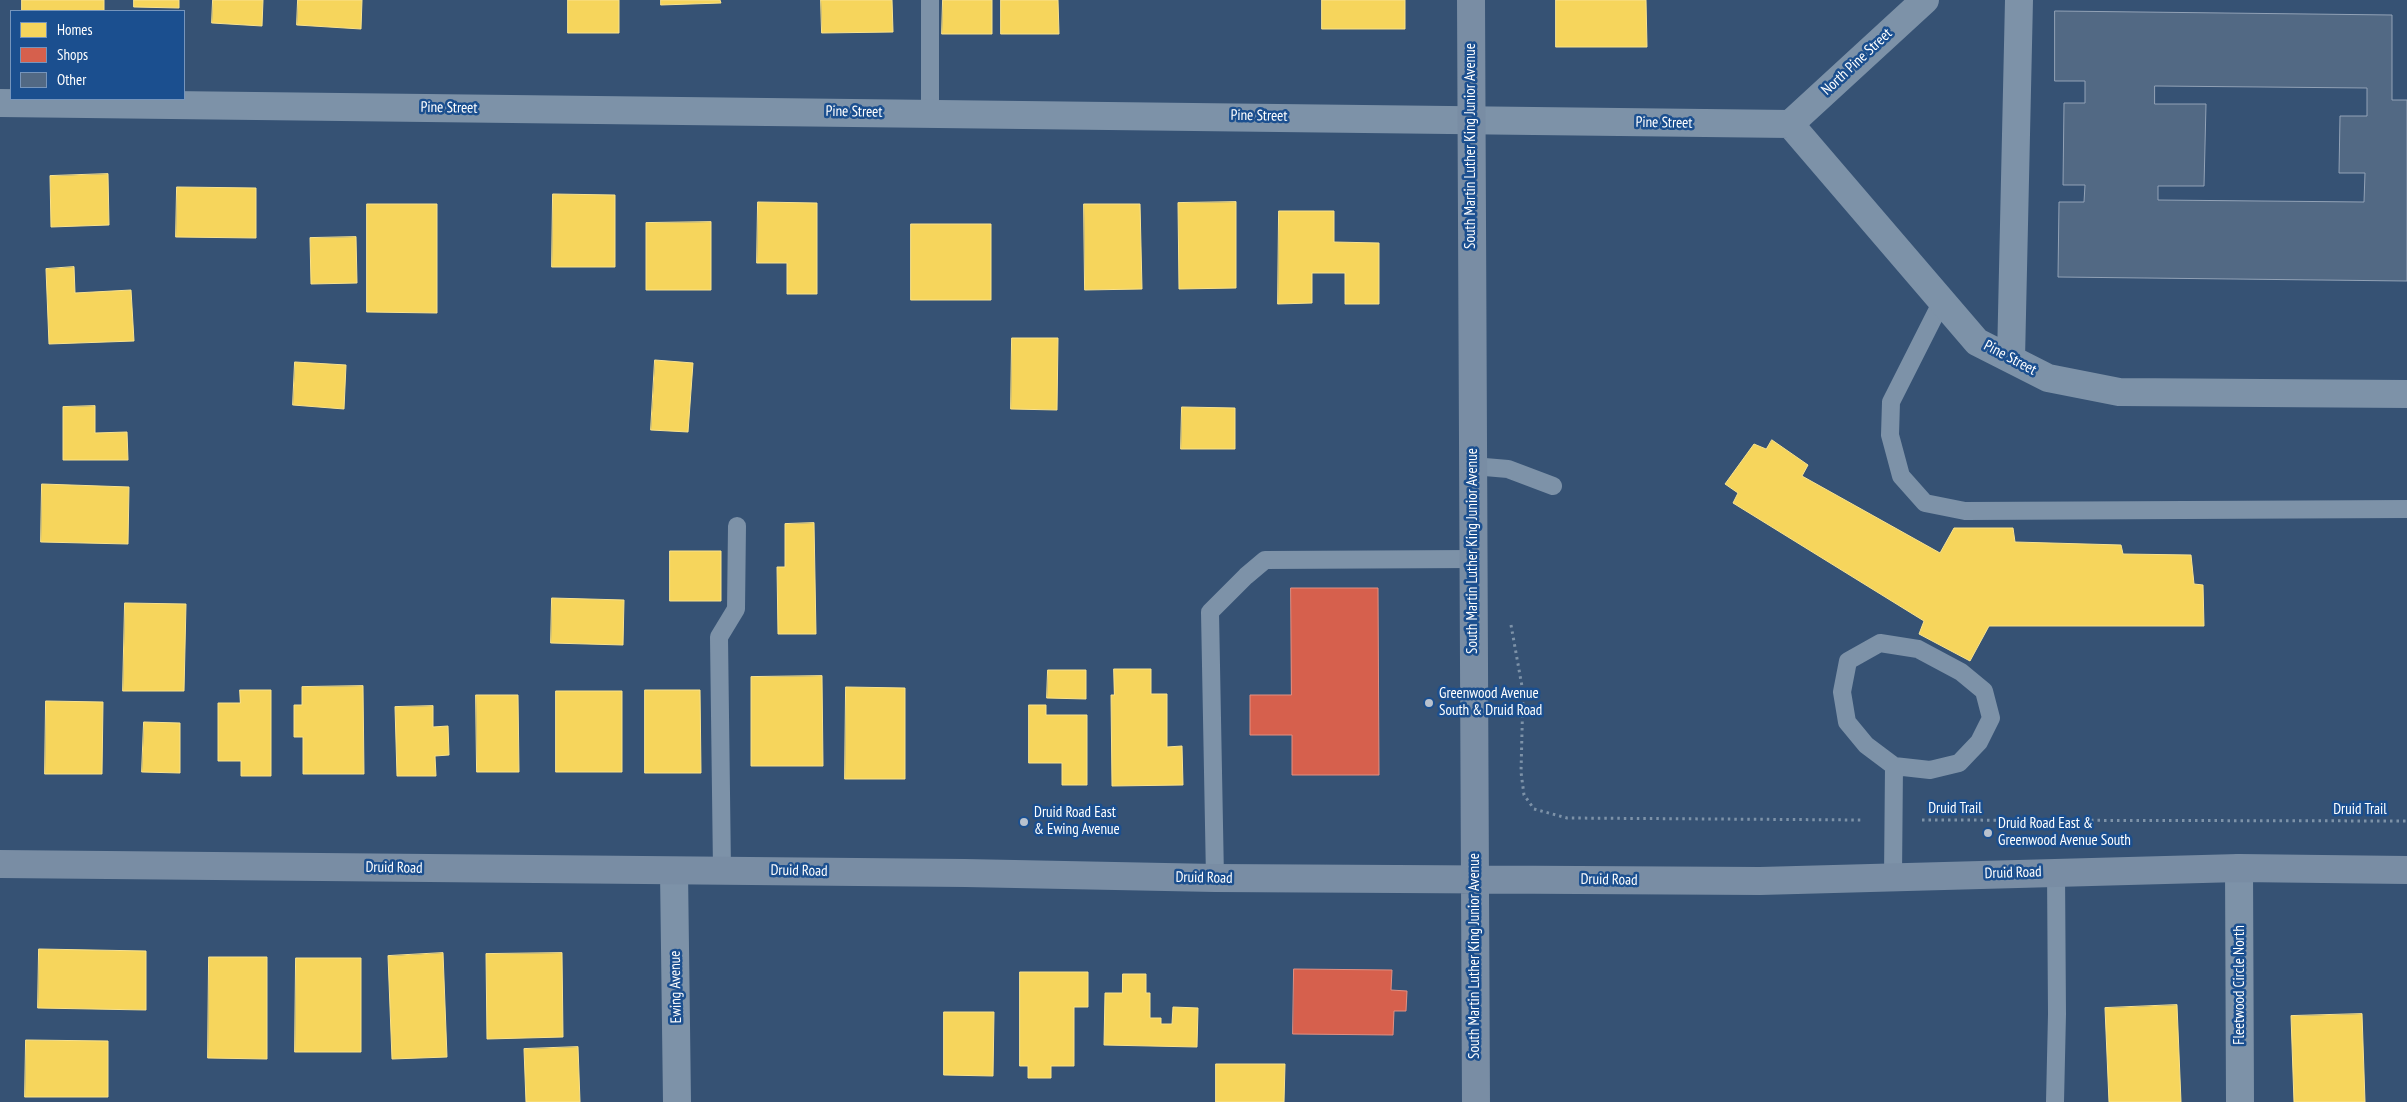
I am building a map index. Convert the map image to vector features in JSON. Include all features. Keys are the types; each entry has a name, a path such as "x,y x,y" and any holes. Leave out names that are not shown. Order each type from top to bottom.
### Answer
{"street":[{"name":"South Martin Luther King Junior Avenue","path":"1471,0 1476,1102"},
{"name":"North Pine Street","path":"1790,124 1925,0"},
{"path":"2011,359 2019,0"},
{"name":"Pine Street","path":"0,103 1790,124 1977,342 2048,378 2119,392 2407,394"},
{"name":"Druid Road","path":"0,864 722,870 1214,878 1760,881 2239,868 2407,870"},
{"name":"Fleetwood Circle North","path":"2239,868 2240,1102"},
{"name":"Ewing Avenue","path":"674,871 677,1102"}],"lane":[{"path":"930,0 930,113"},
{"path":"1942,301 1891,402 1890,435 1901,476 1925,503 1965,511 2407,509"},
{"path":"1473,466 1508,469 1553,486"},
{"path":"722,870 719,637 736,609 737,526"},
{"path":"1214,878 1210,612 1265,560 1473,559"},
{"path":"1880,644 1918,649 1961,672 1984,692 1991,718 1979,742 1959,762 1930,770 1894,766 1866,745 1847,722 1842,692 1848,661 1880,644"},
{"path":"1893,877 1892,820 1894,766"},
{"path":"2055,1102 2057,1014 2056,872"}],"path":[{"name":"Druid Trail","path":"1534,808 1567,818 2407,821"}],"building: Homes":[{"path":"22,0 104,0 104,10 22,10"},
{"path":"134,0 179,0 179,8 134,7"},
{"path":"213,0 263,0 262,26 212,23"},
{"path":"298,0 362,0 361,29 297,25"},
{"path":"568,0 619,0 619,33 568,33"},
{"path":"661,0 720,0 721,3 661,5"},
{"path":"821,0 892,0 893,32 822,33"},
{"path":"943,0 992,0 992,34 942,34"},
{"path":"1001,0 1058,0 1059,34 1001,34"},
{"path":"1322,0 1405,0 1405,29 1322,29"},
{"path":"1556,0 1646,0 1647,47 1556,47"},
{"path":"108,174 109,225 51,227 50,176"},
{"path":"177,187 256,188 256,238 176,237"},
{"path":"553,194 615,195 615,267 552,267"},
{"path":"758,202 817,203 817,294 787,294 787,263 757,263"},
{"path":"1236,202 1236,288 1179,289 1178,203"},
{"path":"367,204 437,204 437,313 367,312"},
{"path":"1084,204 1140,204 1142,289 1085,290"},
{"path":"1279,211 1334,211 1334,242 1379,243 1379,304 1345,304 1345,273 1312,273 1312,303 1278,304"},
{"path":"711,222 711,290 646,290 646,223"},
{"path":"911,224 991,224 991,300 911,300"},
{"path":"356,237 357,283 311,284 310,238"},
{"path":"74,267 75,293 131,290 134,341 49,344 46,269"},
{"path":"1012,338 1058,338 1057,410 1011,409"},
{"path":"655,360 693,363 688,432 651,430"},
{"path":"295,362 346,365 344,409 293,405"},
{"path":"95,406 95,433 127,432 128,460 63,460 63,407"},
{"path":"1182,407 1235,408 1235,449 1181,449"},
{"path":"1772,440 1808,465 1802,476 1940,553 1954,528 2013,528 2015,542 2121,545 2123,554 2191,555 2194,584 2203,585 2204,626 1989,626 1970,661 1919,634 1924,621 1733,503 1738,493 1725,484 1754,444 1766,449"},
{"path":"42,484 129,487 128,544 41,542"},
{"path":"814,523 816,634 778,634 777,567 785,567 785,524"},
{"path":"670,551 721,551 721,601 670,601"},
{"path":"552,598 624,600 623,645 551,643"},
{"path":"125,603 186,604 184,691 123,691"},
{"path":"1114,669 1151,669 1151,694 1167,694 1167,747 1182,746 1183,785 1112,786 1111,695 1114,695"},
{"path":"1048,670 1086,670 1086,699 1047,698"},
{"path":"822,676 823,766 751,766 751,677"},
{"path":"363,686 364,774 303,774 303,737 294,737 294,705 302,705 302,687"},
{"path":"846,687 905,688 905,779 845,779"},
{"path":"240,690 271,690 271,776 241,776 241,761 218,761 218,703 240,703"},
{"path":"645,690 700,690 701,773 645,773"},
{"path":"556,691 622,691 622,772 556,772"},
{"path":"476,695 518,695 519,772 477,772"},
{"path":"46,701 103,702 102,774 45,774"},
{"path":"1029,705 1046,705 1046,715 1087,715 1087,785 1062,785 1062,763 1029,763"},
{"path":"433,706 433,727 448,726 449,755 435,756 436,776 397,776 395,707"},
{"path":"144,722 180,723 180,773 142,772"},
{"path":"39,949 146,951 146,1010 38,1008"},
{"path":"443,953 447,1057 392,1059 388,956"},
{"path":"562,953 563,1037 487,1039 486,954"},
{"path":"209,957 267,957 267,1059 208,1058"},
{"path":"296,958 361,958 361,1052 295,1052"},
{"path":"1020,972 1088,972 1088,1007 1074,1007 1074,1066 1051,1066 1051,1078 1028,1078 1028,1066 1020,1066"},
{"path":"1123,974 1146,974 1146,993 1150,993 1150,1018 1161,1018 1161,1024 1172,1024 1173,1007 1198,1008 1197,1047 1104,1045 1105,993 1122,993"},
{"path":"2177,1005 2181,1102 2109,1102 2105,1008"},
{"path":"944,1012 994,1012 993,1076 944,1075"},
{"path":"2362,1014 2365,1102 2294,1102 2291,1016"},
{"path":"26,1040 108,1041 108,1097 25,1097"},
{"path":"578,1047 580,1102 526,1102 524,1049"},
{"path":"1216,1064 1285,1064 1284,1102 1216,1102"}],"building: Shops":[{"path":"1291,588 1378,588 1379,775 1292,775 1292,735 1250,735 1250,695 1291,695"},
{"path":"1294,969 1392,970 1391,990 1407,991 1406,1011 1394,1011 1393,1035 1293,1034"}],"building: Other":[{"path":"2055,11 2392,15 2392,100 2407,100 2407,281 2058,277 2059,202 2084,202 2085,185 2063,185 2064,103 2085,103 2085,81 2055,81","holes":["2155,86 2367,88 2367,116 2340,116 2339,173 2365,173 2364,202 2158,200 2158,186 2204,186 2206,104 2155,104"]}],"place":[{"name":"Greenwood Avenue South & Druid Road","path":"1429,703"},
{"name":"Druid Road East & Ewing Avenue","path":"1024,822"},
{"name":"Druid Road East & Greenwood Avenue South","path":"1988,833"}]}
